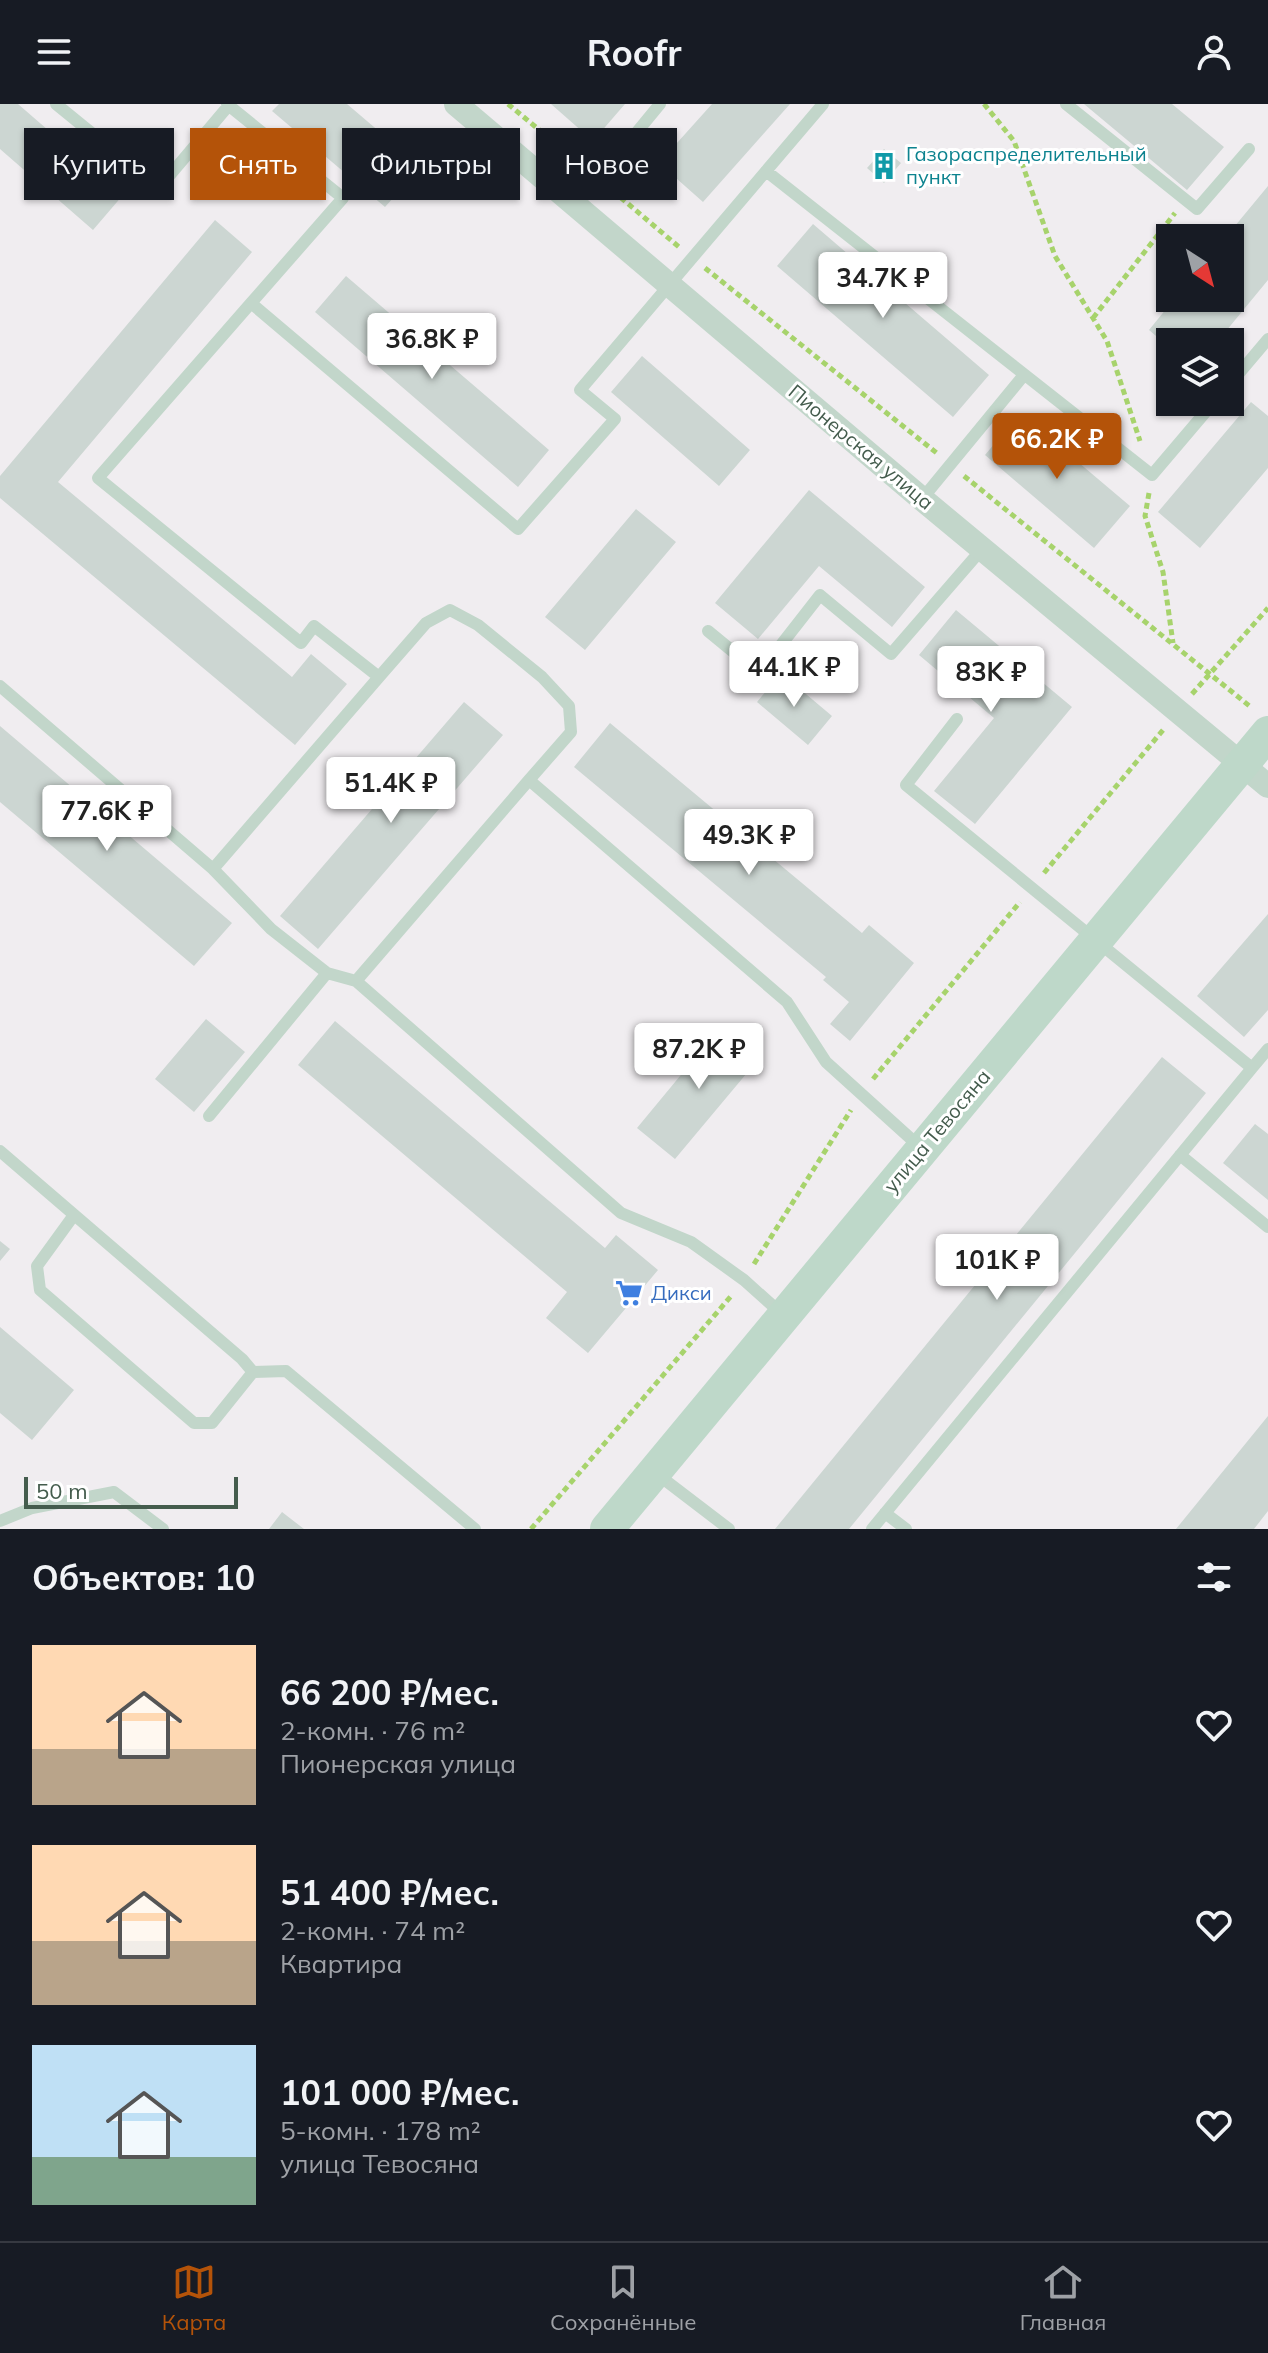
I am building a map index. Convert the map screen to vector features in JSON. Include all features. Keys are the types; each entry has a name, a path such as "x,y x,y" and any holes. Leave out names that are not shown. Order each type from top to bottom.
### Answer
{"main road":[{"name":"улица Тевосяна","path":"607,1529 1095,942 1240,763 1262,723"}],"street":[{"name":"Пионерская улица","path":"456,104 922,499 1268,786"}],"lane":[{"path":"56,104 159,188 229,105 343,198 98,478 301,643 314,626 379,677"},
{"path":"640,128 660,104"},
{"path":"251,303 518,529 615,419 580,390 823,104"},
{"path":"1066,104 1197,209 1249,149"},
{"path":"766,171 1152,475 1202,416"},
{"path":"576,206 581,200"},
{"path":"1244,367 1268,339"},
{"path":"922,499 1024,375"},
{"path":"708,631 759,673 820,595 891,654 982,549"},
{"path":"213,869 426,623 450,610 478,625 542,677 569,706 571,732 356,981"},
{"path":"0,686 213,869 271,929 327,973 356,981 621,1213 691,1242 744,1280 784,1315"},
{"path":"957,719 906,785 1252,1068"},
{"path":"529,780 787,1002 826,1062 922,1149"},
{"path":"209,1116 327,973"},
{"path":"872,1529 1268,1049"},
{"path":"0,1151 242,1359 253,1372"},
{"path":"1180,1155 1268,1227"},
{"path":"74,1215 37,1266 40,1290 194,1423 212,1423 253,1372 286,1371 475,1529"},
{"path":"654,1472 729,1529"},
{"path":"0,1521 32,1508 114,1492 163,1529"},
{"path":"885,1513 906,1529"}],"path":[{"path":"508,104 537,128"},
{"path":"984,104 1014,141 1055,256 1107,341 1152,475 1145,516 1163,572 1173,645"},
{"path":"624,200 1209,674 1262,723"},
{"path":"1093,318 1186,200"},
{"path":"531,1529 744,1280 862,1093 1177,712 1268,608"}],"building":[{"path":"0,104 18,104 46,128 24,128 24,170 0,149"},
{"path":"279,104 347,104 375,128 342,128 342,170 326,157 326,128 292,128 272,111"},
{"path":"551,104 625,104 604,128 578,128"},
{"path":"712,104 790,104 703,202 677,179 677,143"},
{"path":"1084,104 1172,104 1224,147 1187,190"},
{"name":"Газораспределительный пункт","path":"884,149 901,163 884,183 867,168"},
{"path":"1268,186 1268,280 1244,309 1244,224 1237,224"},
{"path":"59,200 119,200 93,230"},
{"path":"377,200 391,200 385,207"},
{"path":"215,220 252,252 58,482 292,677 311,654 347,684 295,745 0,498 0,476"},
{"path":"813,224 989,375 953,417 777,266"},
{"path":"346,276 549,450 518,487 315,312"},
{"path":"1164,312 1242,312 1229,328 1156,328 1156,336 1149,330"},
{"path":"642,356 750,450 719,486 611,392"},
{"path":"1251,402 1268,416 1268,468 1200,548 1158,512 1239,416 1244,416 1244,410"},
{"path":"1020,413 1130,506 1094,548 985,455"},
{"path":"809,490 925,587 892,627 819,566 758,639 715,603"},
{"path":"636,509 676,542 585,650 545,617"},
{"path":"956,610 1072,707 975,824 934,791 994,718 919,655"},
{"path":"781,673 832,716 808,745 757,702"},
{"path":"464,702 503,735 318,949 280,916"},
{"path":"610,723 862,933 869,925 914,963 850,1041 830,1024 849,1002 823,980 826,977 574,767"},
{"path":"0,726 232,923 194,966 0,802"},
{"path":"1268,914 1268,1010 1244,1037 1197,996"},
{"path":"206,1019 245,1052 194,1112 155,1079"},
{"path":"335,1021 605,1248 616,1235 658,1270 588,1353 546,1318 567,1292 298,1065"},
{"path":"723,1024 762,1055 675,1159 637,1128"},
{"path":"1162,1057 1206,1093 849,1529 775,1529"},
{"path":"1255,1124 1268,1134 1268,1200 1223,1163"},
{"path":"0,1241 10,1249 0,1261"},
{"path":"0,1327 74,1390 32,1440 0,1413"},
{"path":"1268,1416 1268,1511 1254,1529 1176,1529"},
{"path":"282,1512 304,1529 269,1529"}],"place":[{"name":"Газораспределительный пункт","path":"884,166"},
{"name":"Дикси","path":"629,1293"}]}
